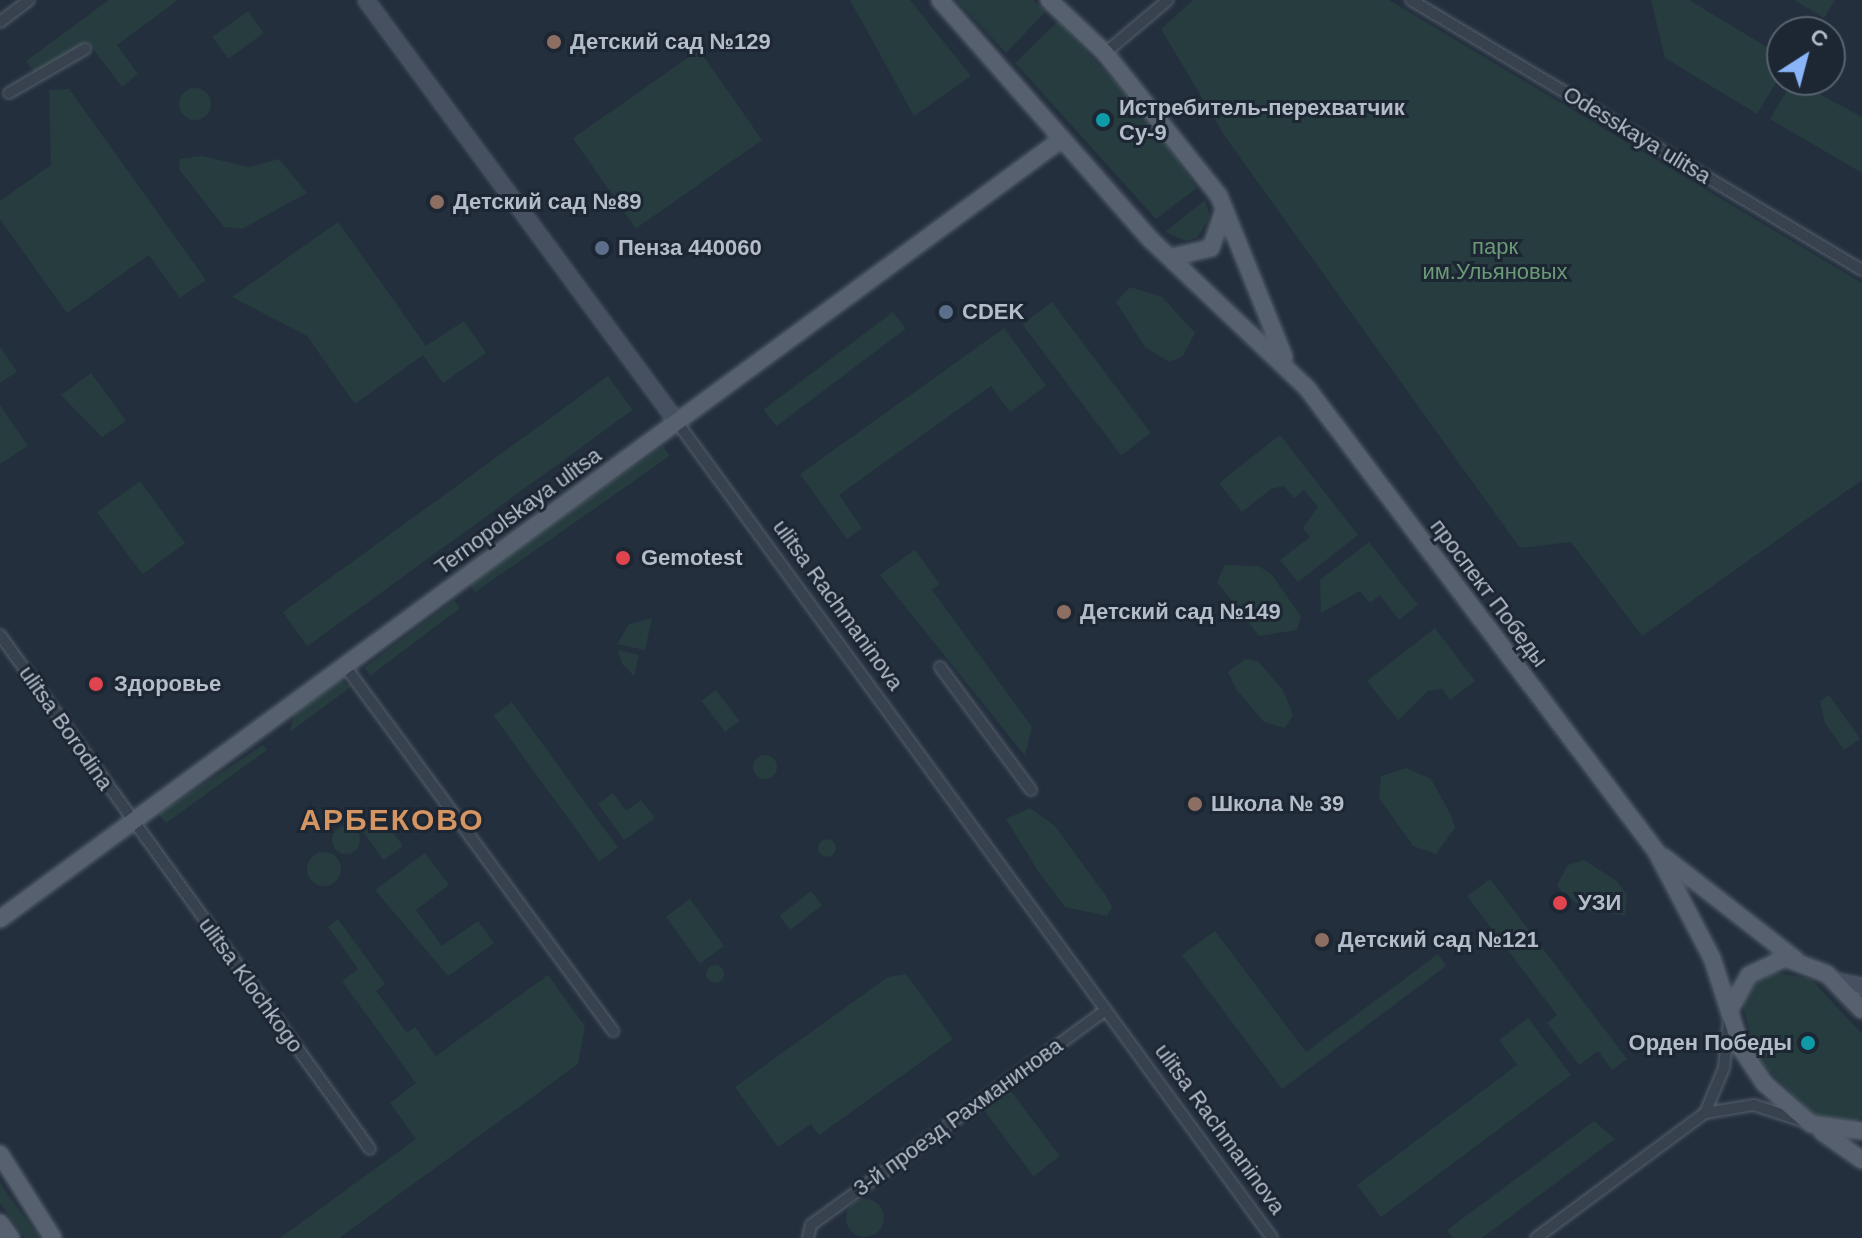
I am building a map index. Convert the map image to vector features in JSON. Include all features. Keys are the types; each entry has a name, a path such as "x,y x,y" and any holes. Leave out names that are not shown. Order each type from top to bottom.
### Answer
{"main road":[{"name":"ulitsa Rachmaninova","path":"366,0 677,422"},
{"name":"проспект Победы","path":"940,0 1062,139 1172,257 1286,362 1656,851 1712,958 1752,1068 1811,1124"},
{"name":"проспект Победы","path":"1049,0 1105,53 1224,209 1286,362"},
{"name":"Ternopolskaya ulitsa","path":"0,919 1062,139"},
{"path":"1172,257 1211,248 1224,209"},
{"name":"проспект Победы","path":"1656,851 1795,959 1836,981 1862,1010"},
{"path":"1729,1011 1757,968 1795,959"},
{"path":"1836,981 1862,986"},
{"path":"1811,1124 1862,1131"},
{"path":"1811,1124 1862,1160"},
{"path":"0,1154 53,1238"},
{"path":"0,1223 11,1238"}],"street":[{"path":"0,22 29,0"},
{"path":"1105,53 1168,0"},
{"name":"Odesskaya ulitsa","path":"1411,0 1862,270"},
{"path":"9,93 85,49"},
{"name":"ulitsa Rachmaninova","path":"677,422 1272,1238"},
{"name":"ulitsa Borodina","path":"0,635 133,822"},
{"path":"345,666 613,1031"},
{"path":"940,667 1031,790"},
{"name":"ulitsa Klochkogo","path":"133,822 370,1149"},
{"name":"3-й проезд Рахманинова","path":"808,1238 811,1225 1106,1010"},
{"path":"1705,1113 1724,1068 1729,1011"},
{"path":"1536,1238 1705,1113 1754,1105 1811,1124"}],"green space":[{"path":"109,0 178,0 117,45 138,74 122,87 87,41 38,77 26,61"},
{"path":"850,0 910,0 971,76 914,116"},
{"path":"956,0 1033,0 1046,11 1006,53"},
{"name":"парк им.Ульяновых","path":"1193,0 1389,0 1862,283 1862,480 1642,636 1571,542 1520,548 1226,138 1161,29"},
{"path":"1651,0 1689,0 1766,46 1768,96 1757,114 1665,58"},
{"path":"1794,0 1835,0 1825,16"},
{"path":"248,11 264,33 228,59 212,37"},
{"path":"1058,21 1143,112 1197,188 1156,219 1015,63"},
{"path":"699,50 762,140 636,228 573,138"},
{"path":"195,88 207,92 211,104 207,116 195,120 183,116 179,104 183,92"},
{"path":"69,89 206,280 180,298 149,255 67,313 0,219 0,201 51,165 49,90"},
{"path":"1784,96 1823,96 1862,117 1862,173 1770,119"},
{"path":"202,156 249,167 279,159 307,193 242,229 224,227 179,169 180,159"},
{"path":"1205,200 1210,216 1198,237 1186,241 1165,232"},
{"path":"338,222 426,346 464,321 486,353 443,383 423,355 355,404 307,336 232,297"},
{"path":"1130,287 1162,297 1195,333 1183,356 1169,362 1145,347 1116,302"},
{"path":"1052,302 1151,433 1121,455 1022,324"},
{"path":"893,312 906,329 776,426 764,409"},
{"path":"1004,328 1046,386 1010,412 991,386 839,495 862,528 847,539 800,474"},
{"path":"0,347 17,372 0,383"},
{"path":"91,373 126,421 102,437 61,395"},
{"path":"608,376 633,410 307,646 283,612"},
{"path":"0,405 28,446 0,464"},
{"path":"1280,435 1358,535 1298,582 1280,560 1310,537 1303,528 1318,507 1304,490 1294,498 1284,486 1271,489 1242,512 1219,483"},
{"path":"663,446 670,456 475,592 468,583"},
{"path":"140,481 185,543 142,574 97,512"},
{"path":"1369,542 1418,605 1399,620 1380,595 1370,603 1360,591 1321,613 1320,580"},
{"path":"915,550 940,584 932,590 1032,727 1025,756 880,575"},
{"path":"1225,565 1259,566 1272,575 1301,616 1297,630 1259,636 1217,582"},
{"path":"454,600 460,608 371,675 365,667"},
{"path":"652,618 645,650 617,644 629,624"},
{"path":"1435,628 1475,681 1450,700 1442,689 1428,691 1398,720 1367,681"},
{"path":"618,650 639,655 634,676 622,664"},
{"path":"1245,659 1258,661 1283,690 1293,715 1285,728 1264,722 1236,689 1228,672"},
{"path":"339,680 352,686 290,732 294,712"},
{"path":"716,690 739,721 725,732 702,701"},
{"path":"1829,695 1860,739 1844,750 1825,723 1820,701"},
{"path":"512,702 618,848 599,861 493,716"},
{"path":"263,745 267,750 166,823 158,814"},
{"path":"765,755 773,759 777,767 773,775 765,779 757,775 753,767 757,759"},
{"path":"1406,768 1431,779 1452,817 1455,828 1436,854 1413,846 1379,798 1381,776"},
{"path":"613,793 626,811 641,800 655,818 624,840 598,804"},
{"path":"1030,808 1055,826 1106,896 1112,907 1107,916 1065,907 1038,871 1006,819"},
{"path":"379,813 403,846 384,860 360,827"},
{"path":"346,826 356,830 360,840 356,850 346,854 336,850 332,840 336,830"},
{"path":"827,839 836,848 827,857 818,848"},
{"path":"324,852 336,857 341,869 336,881 324,886 312,881 307,869 312,857"},
{"path":"425,853 449,885 416,910 442,946 478,921 494,943 448,976 375,890"},
{"path":"1584,860 1617,881 1627,895 1625,915 1588,911 1562,893 1557,885 1568,865"},
{"path":"1490,879 1627,1059 1612,1070 1598,1051 1579,1065 1547,1023 1557,1015 1467,896"},
{"path":"811,891 822,905 791,930 779,916"},
{"path":"690,899 724,946 700,964 666,917"},
{"path":"338,919 385,984 376,991 407,1033 415,1027 436,1056 548,975 585,1026 578,1064 339,1238 280,1238 416,1139 390,1103 416,1083 342,981 358,969 328,927"},
{"path":"1215,931 1306,1052 1438,954 1446,966 1282,1089 1182,955"},
{"path":"711,965 719,965 724,974 722,981 711,983 706,978 706,970"},
{"path":"1776,972 1811,979 1862,1034 1862,1117 1852,1124 1816,1118 1756,1057 1742,1003 1757,982"},
{"path":"906,974 953,1039 819,1135 811,1124 778,1147 735,1087 888,977"},
{"path":"1528,1018 1571,1075 1381,1217 1357,1185 1517,1065 1499,1040"},
{"path":"1010,1090 1060,1156 1034,1176 984,1110"},
{"path":"1594,1121 1615,1139 1482,1238 1453,1238 1447,1230"},
{"path":"0,1182 40,1238 25,1238 0,1203"},
{"path":"865,1199 878,1205 884,1218 878,1231 865,1237 852,1231 846,1218 852,1205"}],"place":[{"name":"Детский сад №129","path":"554,42"},
{"name":"Истребитель-перехватчик Су-9","path":"1103,120"},
{"name":"Детский сад №89","path":"437,202"},
{"name":"Пенза 440060","path":"602,248"},
{"name":"CDEK","path":"946,312"},
{"name":"Gemotest","path":"623,558"},
{"name":"Детский сад №149","path":"1064,612"},
{"name":"Здоровье","path":"96,684"},
{"name":"Школа № 39","path":"1195,804"},
{"name":"УЗИ","path":"1560,903"},
{"name":"Детский сад №121","path":"1322,940"},
{"name":"Орден Победы","path":"1808,1043"}],"district":[{"name":"АРБЕКОВО","path":"392,820"}]}
